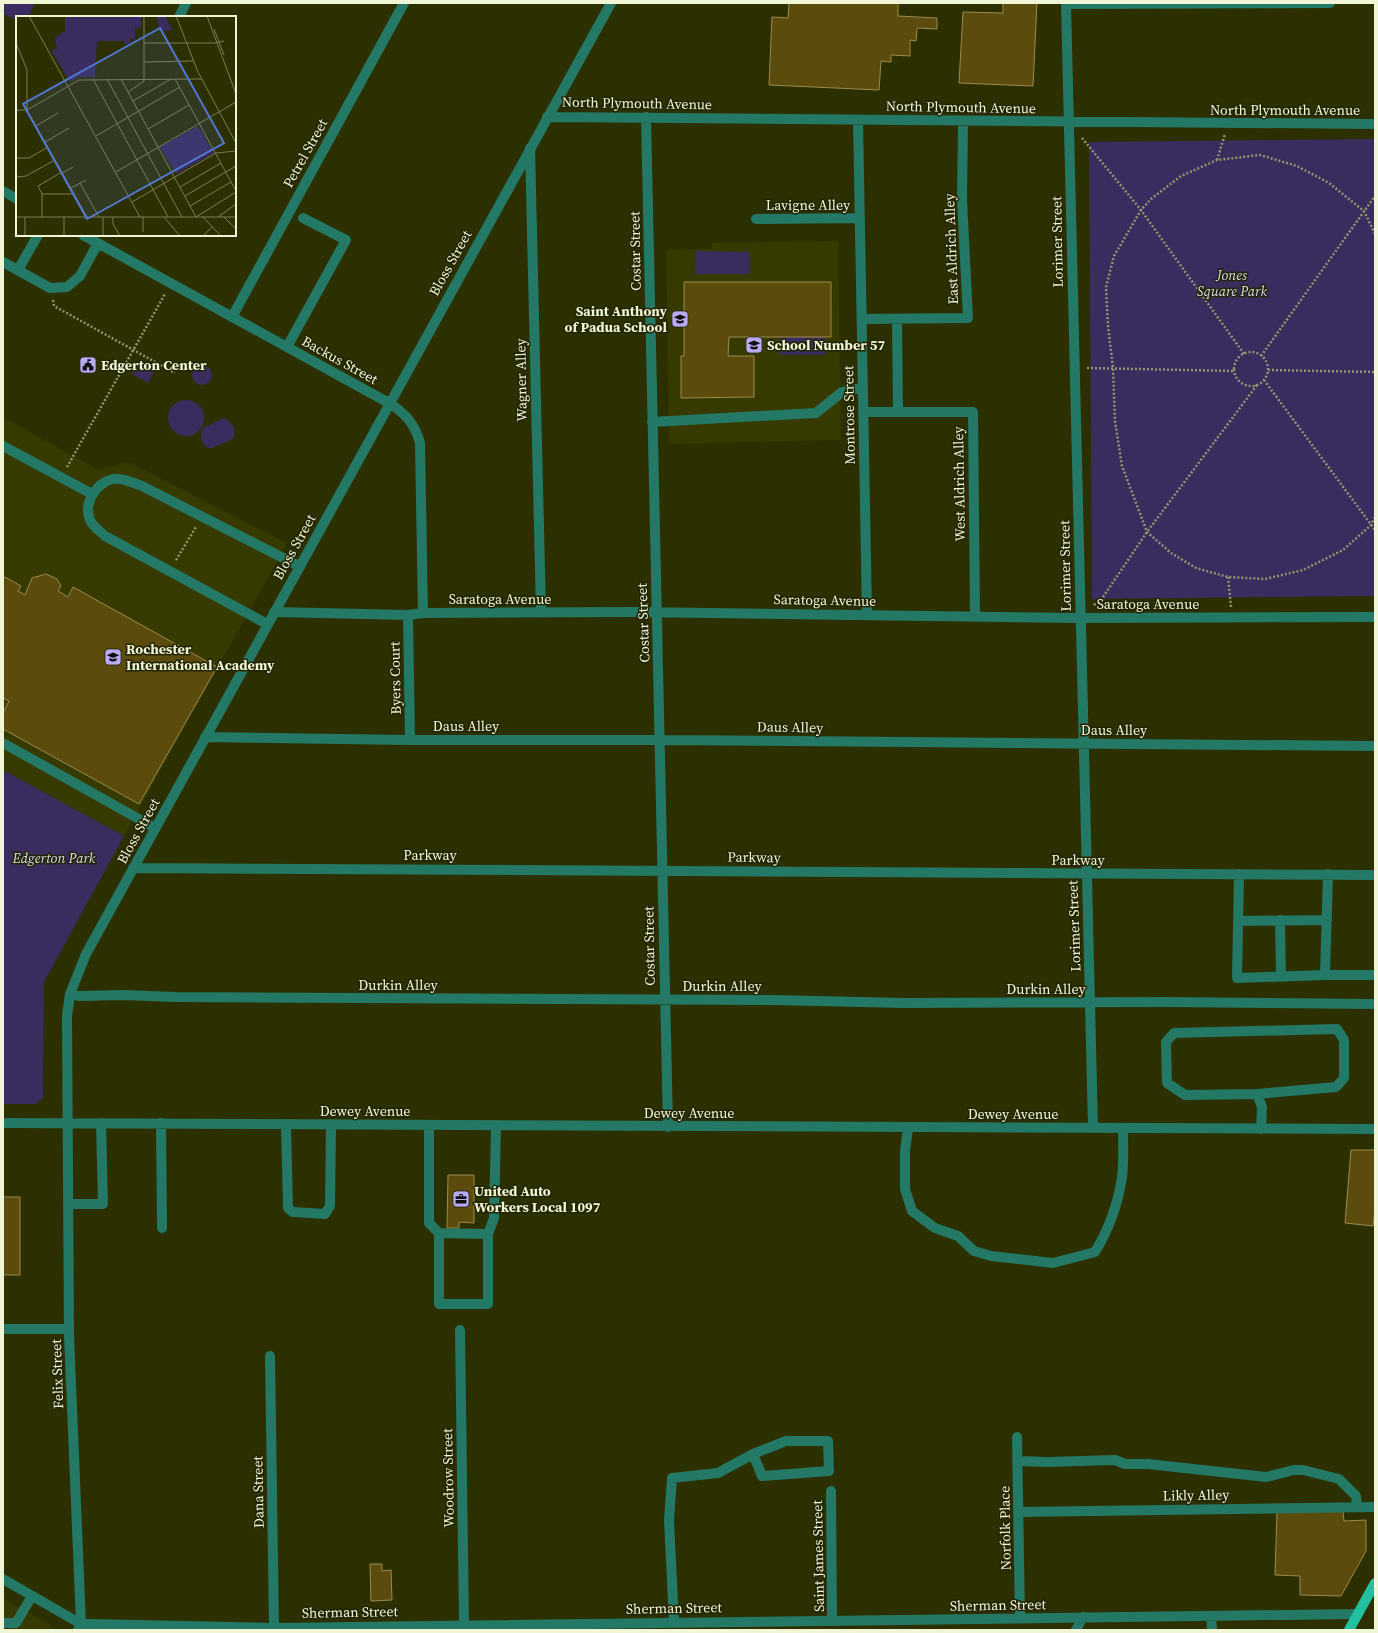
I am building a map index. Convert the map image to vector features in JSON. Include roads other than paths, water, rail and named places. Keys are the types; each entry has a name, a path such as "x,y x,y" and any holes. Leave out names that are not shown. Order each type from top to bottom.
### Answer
{"main road":[{"path":"1349,1630 1375,1583"}],"street":[{"path":"180,16 186,3"},
{"name":"Petrel Street","path":"232,317 404,3"},
{"name":"Bloss Street","path":"68,1122 67,1016 70,994 86,954 547,116 611,3"},
{"path":"1066,4 1330,3"},
{"name":"Lorimer Street","path":"1066,4 1093,1128"},
{"name":"North Plymouth Avenue","path":"547,116 1375,124"},
{"name":"Costar Street","path":"646,118 660,740 664,1000 668,1127"},
{"name":"Montrose Street","path":"858,120 867,615"},
{"name":"East Aldrich Alley","path":"862,319 968,318 962,200 963,121"},
{"name":"Wagner Alley","path":"530,148 541,612"},
{"path":"3,191 16,198"},
{"path":"287,347 346,240 304,218"},
{"name":"Lavigne Alley","path":"756,219 860,218"},
{"path":"18,270 37,236"},
{"name":"Backus Street","path":"85,236 389,403 410,419 418,434 420,443 423,613"},
{"path":"3,262 50,288 67,287 80,276 98,243"},
{"path":"897,318 898,412"},
{"path":"652,422 816,413 842,392 863,387"},
{"name":"West Aldrich Alley","path":"863,412 973,412 975,616"},
{"path":"3,446 92,494"},
{"path":"267,624 105,536 90,520 88,511 92,494 105,482 113,479 121,479 140,485 299,566"},
{"name":"Saratoga Avenue","path":"274,612 408,615 423,613 541,612 1080,618 1375,618"},
{"name":"Byers Court","path":"408,615 410,740"},
{"name":"Daus Alley","path":"205,737 410,740 660,740 1375,746"},
{"path":"3,743 155,828"},
{"name":"Parkway","path":"133,868 1375,875"},
{"path":"1239,874 1237,978 1375,975"},
{"path":"1325,975 1328,874"},
{"path":"1280,920 1281,976"},
{"path":"1238,921 1327,920"},
{"name":"Durkin Alley","path":"70,994 80,996 772,1000 905,1003 1164,1002 1375,1004"},
{"path":"1337,1028 1344,1040 1344,1078 1336,1088 1257,1094 1185,1095 1167,1083 1166,1042 1174,1033 1337,1028"},
{"path":"1257,1094 1262,1107 1261,1129"},
{"name":"Dewey Avenue","path":"3,1123 68,1122 668,1127 1375,1129"},
{"name":"Felix Street","path":"68,1122 69,1328 80,1627"},
{"path":"68,1204 103,1204 102,1123"},
{"path":"161,1123 162,1228"},
{"path":"286,1124 288,1208 293,1212 325,1214 330,1206 331,1125"},
{"path":"429,1125 429,1224 439,1233 488,1234"},
{"path":"439,1233 439,1304 488,1304 488,1234 494,1218 496,1125"},
{"path":"908,1128 905,1150 905,1189 912,1211 935,1228 958,1236 974,1251 991,1256 1053,1263 1094,1252 1105,1235 1114,1212 1122,1177 1123,1128"},
{"path":"3,1329 69,1328"},
{"name":"Woodrow Street","path":"460,1330 464,1624"},
{"name":"Dana Street","path":"270,1356 274,1628"},
{"name":"Norfolk Place","path":"1017,1437 1020,1618"},
{"path":"676,1625 669,1520 672,1478 718,1473 753,1454 786,1441 828,1441 829,1471 762,1476 753,1454"},
{"path":"1017,1461 1048,1462 1115,1460 1125,1464 1148,1464 1266,1477 1294,1470 1303,1470 1339,1479 1356,1496 1357,1507"},
{"name":"Saint James Street","path":"831,1491 832,1621"},
{"name":"Likly Alley","path":"1018,1512 1375,1507"},
{"name":"Sherman Street","path":"3,1579 80,1627 274,1628 464,1624 526,1627 818,1625 832,1621 1358,1614"},
{"path":"3,1623 16,1623 32,1596"},
{"path":"1211,1616 1212,1630"},
{"path":"1076,1630 1083,1617"}],"place":[{"name":"Saint Anthony of Padua School","path":"680,319"},
{"name":"School Number 57","path":"754,345"},
{"name":"Edgerton Center","path":"88,365"},
{"name":"Rochester International Academy","path":"113,657"},
{"name":"United Auto Workers Local 1097","path":"461,1199"}],"park label":[{"name":"Jones Square Park","path":"1232,284"},
{"name":"Edgerton Park","path":"54,858"}]}
